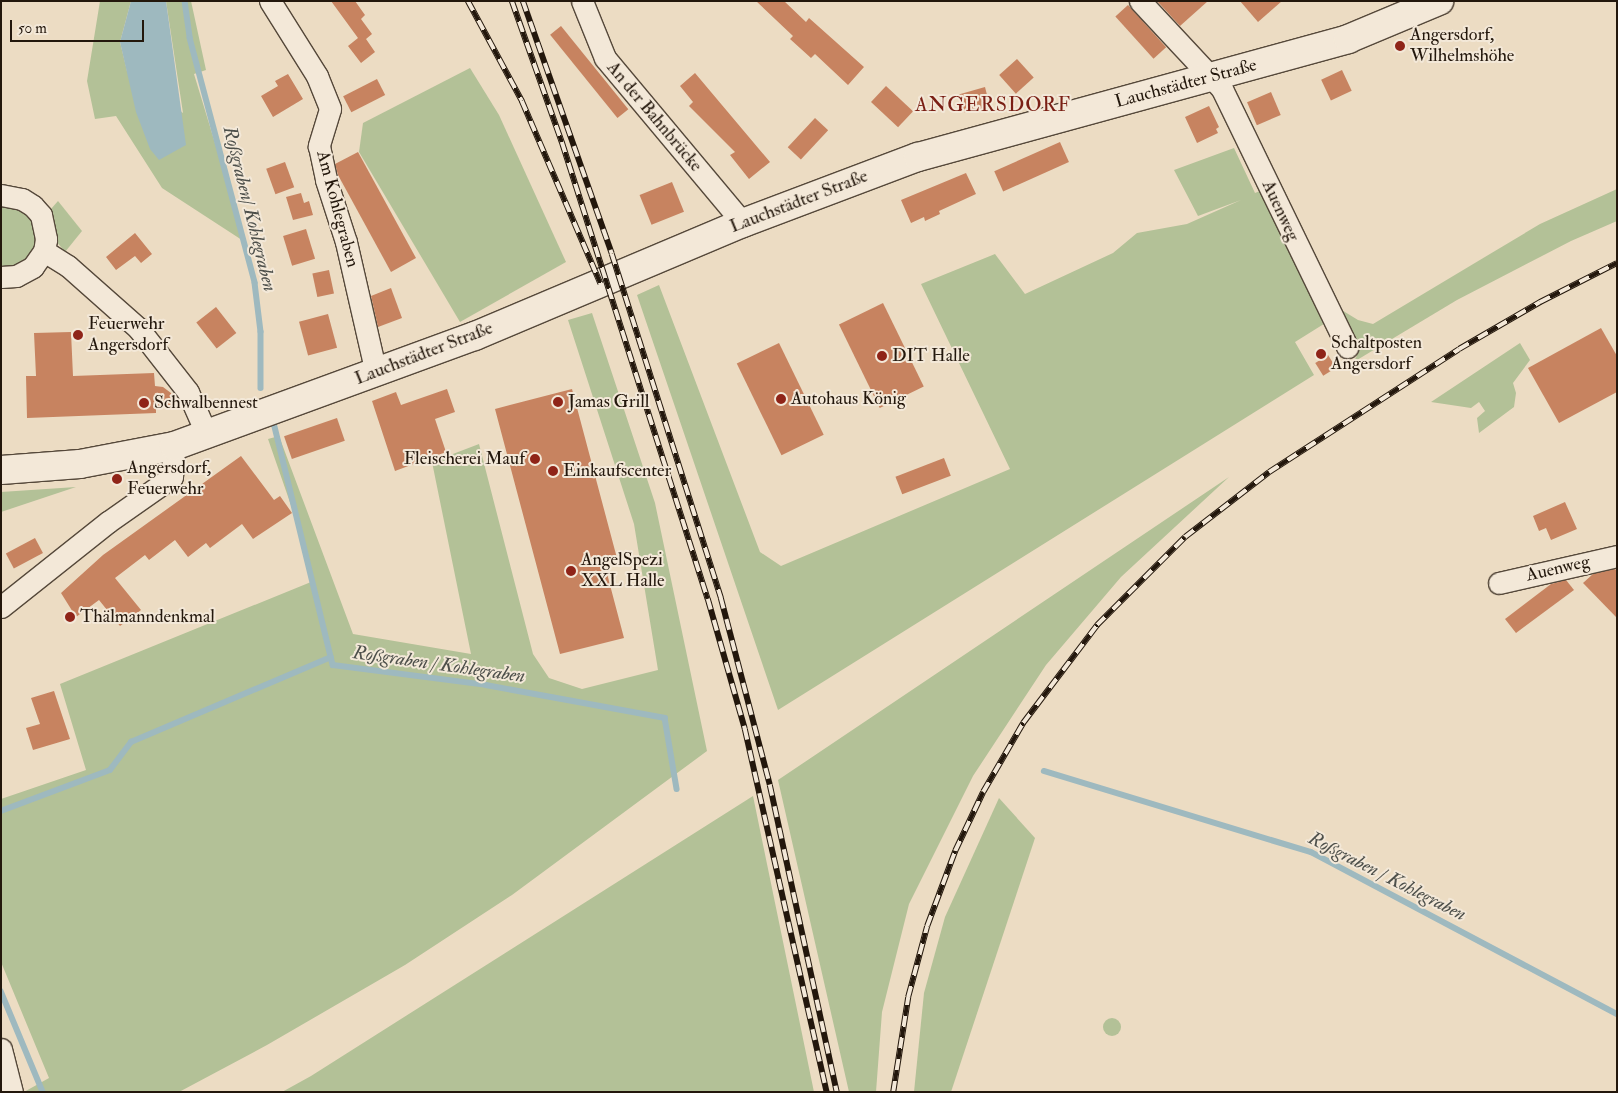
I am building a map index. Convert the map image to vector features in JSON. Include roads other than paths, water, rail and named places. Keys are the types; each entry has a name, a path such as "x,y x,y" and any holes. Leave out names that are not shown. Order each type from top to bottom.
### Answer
{"main road":[{"name":"Lauchstädter Straße","path":"1,470 89,463 174,446 376,373 575,295 744,223 962,143 1210,78 1348,39 1439,1"}],"street":[{"name":"Am Kohlegraben","path":"270,1 317,76 330,109 319,146 326,180 346,242 376,373"},
{"name":"An der Bahnbrücke","path":"582,1 605,58 744,223"},
{"name":"Auenweg","path":"1140,1 1222,89 1347,347"},
{"path":"1,195 22,198 40,215 46,238 44,250 25,272 1,277"},
{"path":"44,250 68,266 138,328 188,392 207,435"},
{"path":"1,607 108,522 172,477 174,446"},
{"name":"Auenweg","path":"1499,583 1617,556"},
{"path":"1,1049 12,1092"}],"water":[{"path":"131,1 166,1 186,145 159,160 150,149 136,112 120,42"}],"waterway":[{"name":"Roßgraben/ Kohlegraben","path":"185,1 190,38 255,283 261,332 261,388"},
{"name":"Roßgraben / Kohlegraben","path":"275,427 333,665 486,685 665,718 677,789"},
{"path":"1,811 110,770 131,742 331,657"},
{"name":"Roßgraben / Kohlegraben","path":"1044,771 1311,852 1617,1014"},
{"path":"1,991 43,1092"}],"railway":[{"path":"468,1 522,101 601,284"},
{"path":"512,1 562,142 708,599 745,729 827,1092"},
{"path":"523,1 612,254 721,598 770,785 837,1092"},
{"path":"893,1092 908,997 927,926 955,851 983,792 1023,723 1097,625 1185,537 1269,472 1459,349 1540,302 1617,263"}],"place":[{"name":"Angersdorf, Wilhelmshöhe","path":"1400,46"},
{"name":"Feuerwehr Angersdorf","path":"78,335"},
{"name":"Schaltposten Angersdorf","path":"1321,354"},
{"name":"DIT Halle","path":"882,356"},
{"name":"Autohaus König","path":"781,399"},
{"name":"Jamas Grill","path":"558,402"},
{"name":"Schwalbennest","path":"144,403"},
{"name":"Fleischerei Mauf","path":"535,459"},
{"name":"Einkaufscenter","path":"553,471"},
{"name":"Angersdorf, Feuerwehr","path":"117,479"},
{"name":"AngelSpezi XXL Halle","path":"571,571"},
{"name":"Thälmanndenkmal","path":"70,617"}],"district":[{"name":"ANGERSDORF","path":"993,104"}]}
